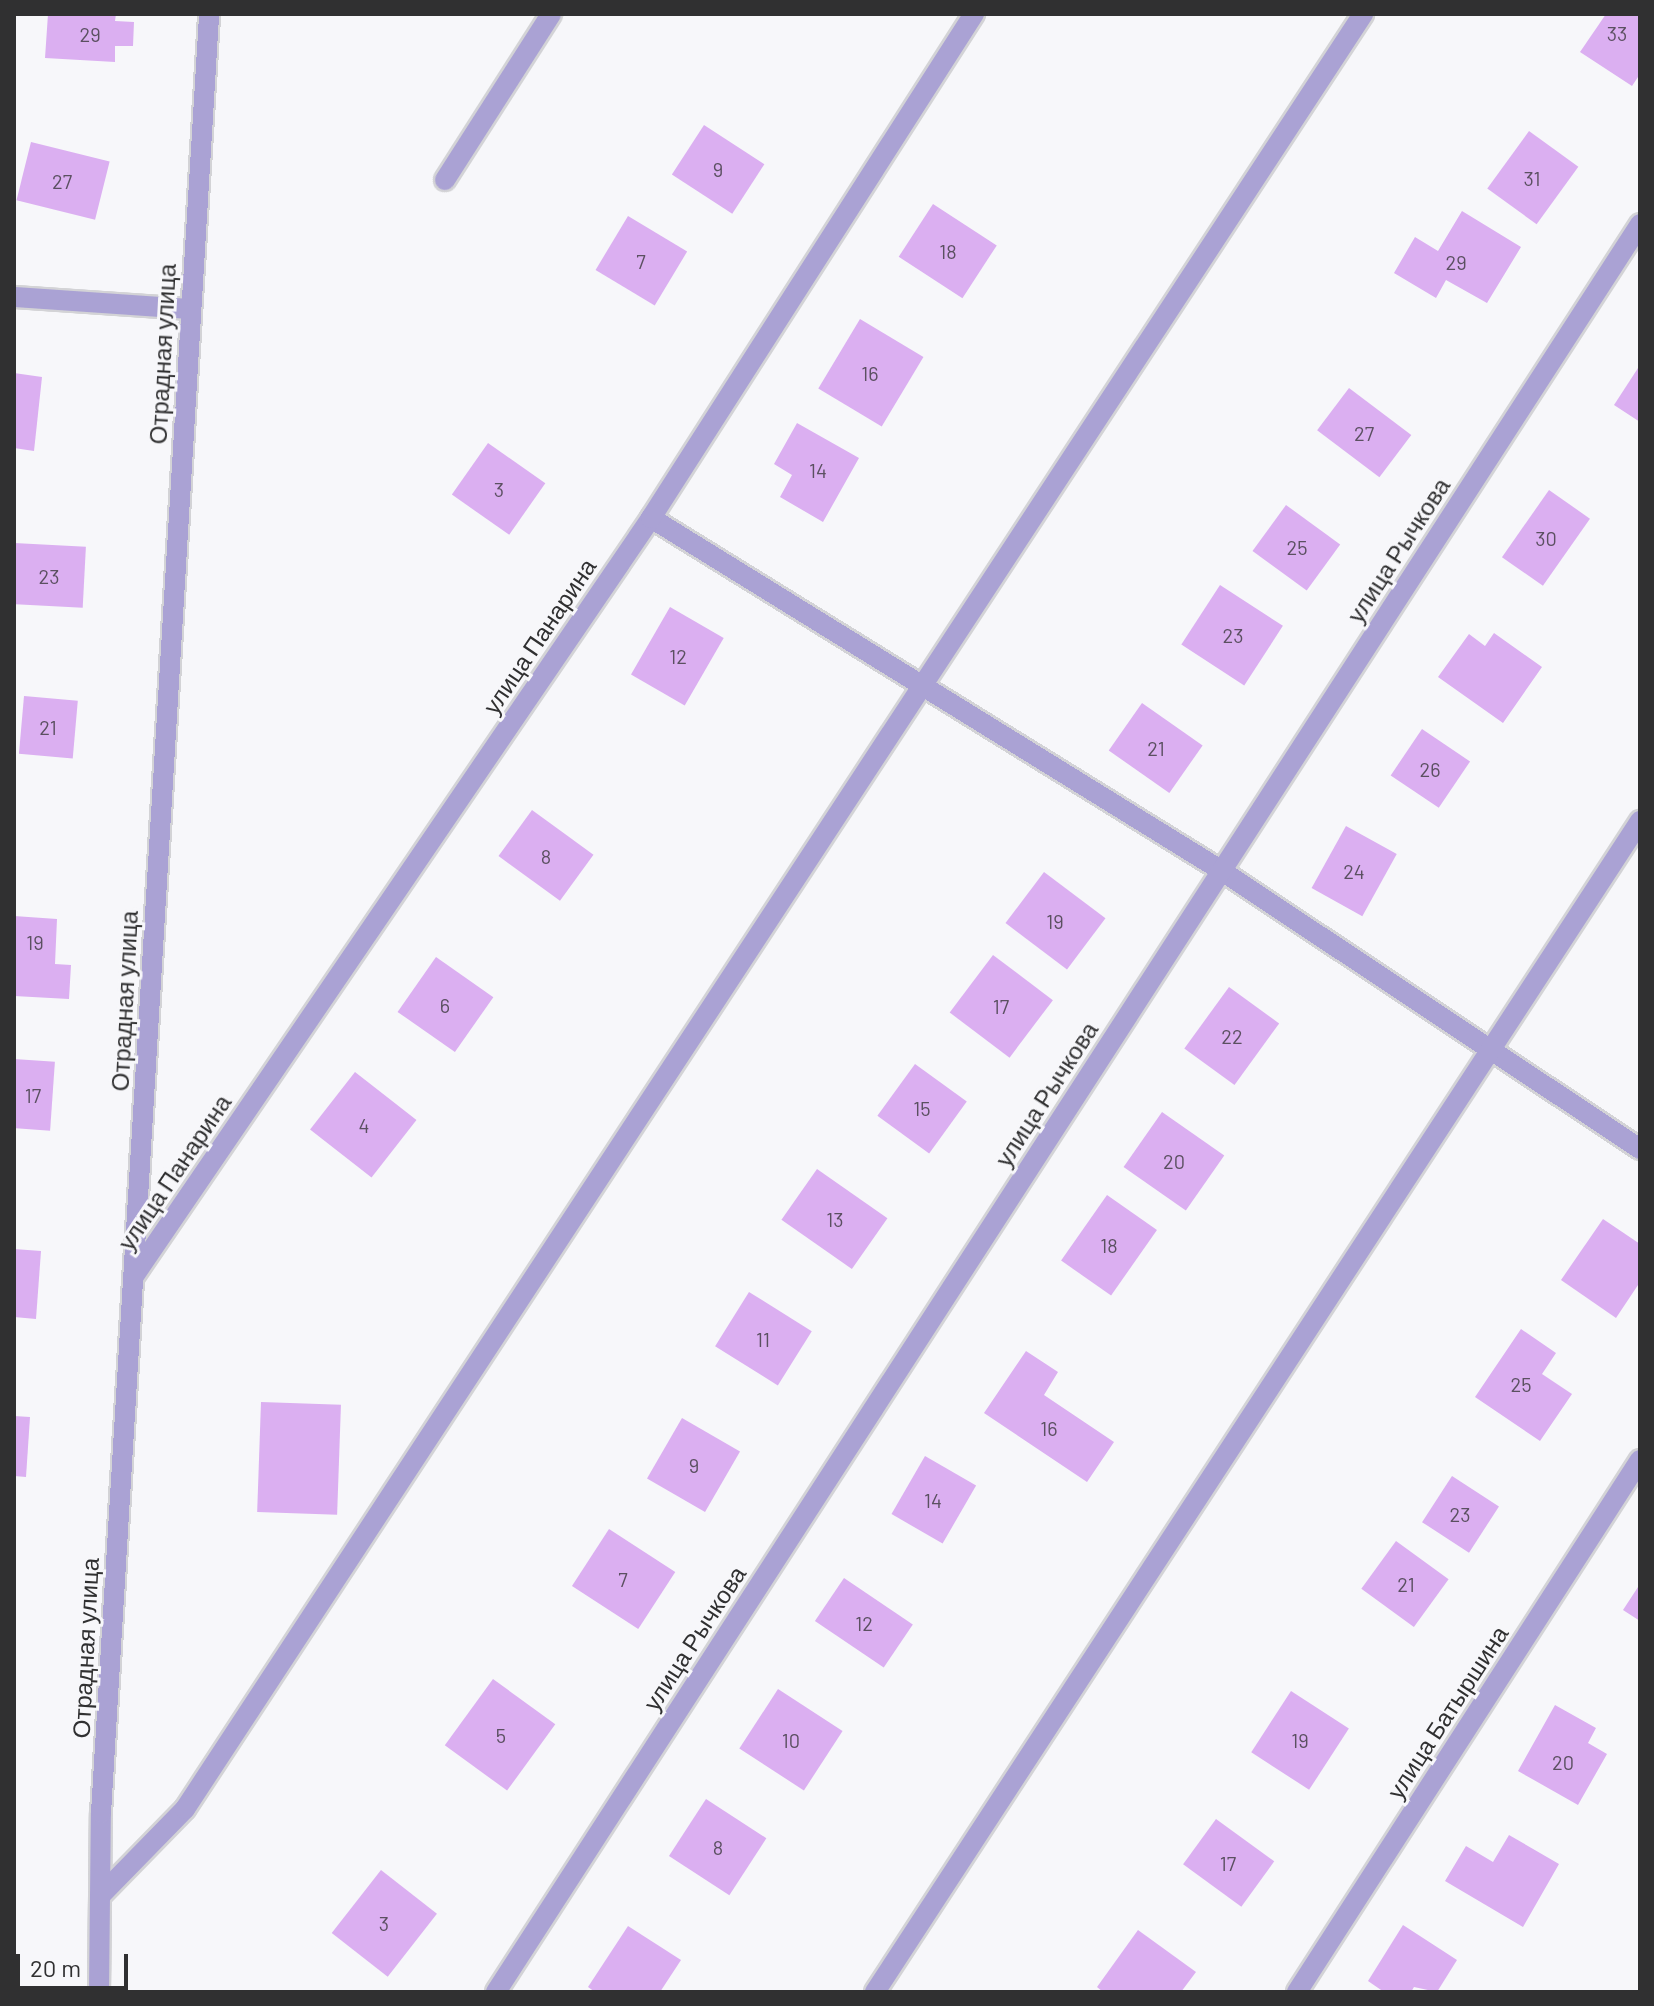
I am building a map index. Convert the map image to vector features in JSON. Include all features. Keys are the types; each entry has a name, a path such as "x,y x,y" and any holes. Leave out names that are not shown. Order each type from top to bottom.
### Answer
{"street":[{"name":"Отрадная улица","path":"99,1992 100,1896 133,1278 209,14"},
{"path":"445,180 551,14"},
{"name":"улица Панарина","path":"133,1278 651,518 974,14"},
{"path":"100,1896 185,1809 1363,14"},
{"name":"улица Рычкова","path":"496,1992 1640,224"},
{"path":"14,297 191,309"},
{"path":"651,518 1222,871 1640,1149"},
{"path":"875,1992 1640,821"},
{"name":"улица Батыршина","path":"1297,1992 1640,1460"}],"building":[{"path":"48,14 116,14 115,21 134,22 133,46 115,46 115,62 45,58"},
{"path":"1606,14 1640,14 1640,74 1632,86 1580,52"},
{"path":"704,125 764,164 732,214 672,174"},
{"path":"1529,131 1578,167 1537,224 1487,188"},
{"path":"31,142 110,162 95,220 16,200"},
{"path":"933,204 997,245 962,298 899,257"},
{"path":"1462,211 1521,247 1487,303 1446,280 1436,298 1394,273 1415,237 1438,251"},
{"path":"628,216 687,252 655,306 596,270"},
{"path":"860,319 923,357 882,427 818,388"},
{"path":"1640,365 1640,422 1614,405"},
{"path":"14,373 42,377 34,451 14,448"},
{"path":"1349,388 1411,435 1379,477 1317,430"},
{"path":"797,423 859,458 823,522 780,497 792,475 774,464"},
{"path":"488,443 545,483 509,535 452,495"},
{"path":"1549,490 1590,519 1543,586 1502,557"},
{"path":"1286,505 1340,544 1307,590 1252,551"},
{"path":"14,543 86,547 83,608 14,604"},
{"path":"1220,585 1283,626 1244,685 1181,645"},
{"path":"670,607 724,638 685,706 631,675"},
{"path":"1494,633 1542,667 1503,723 1438,677 1469,634 1485,646"},
{"path":"24,696 78,701 73,758 19,754"},
{"path":"1142,703 1203,745 1169,793 1109,751"},
{"path":"1422,729 1470,761 1439,808 1391,775"},
{"path":"532,810 593,855 560,901 498,856"},
{"path":"1346,826 1397,854 1362,916 1312,888"},
{"path":"1044,872 1105,918 1067,969 1005,923"},
{"path":"14,916 57,919 55,964 71,965 69,999 14,996"},
{"path":"993,955 1053,1000 1010,1058 950,1013"},
{"path":"436,957 493,997 455,1052 398,1012"},
{"path":"1229,987 1279,1023 1234,1085 1184,1048"},
{"path":"14,1059 55,1062 50,1131 14,1128"},
{"path":"915,1064 967,1102 929,1153 877,1116"},
{"path":"355,1072 416,1120 372,1178 310,1130"},
{"path":"1162,1112 1224,1156 1186,1210 1124,1167"},
{"path":"817,1169 887,1218 852,1269 781,1220"},
{"path":"1107,1195 1157,1230 1111,1296 1061,1261"},
{"path":"1603,1219 1640,1244 1640,1282 1616,1318 1561,1280"},
{"path":"14,1249 41,1251 36,1319 14,1317"},
{"path":"749,1292 812,1331 778,1385 715,1346"},
{"path":"1521,1329 1556,1353 1542,1374 1572,1394 1540,1441 1475,1397"},
{"path":"1026,1351 1058,1372 1044,1395 1114,1442 1087,1482 984,1413"},
{"path":"261,1402 341,1405 337,1515 257,1512"},
{"path":"14,1416 30,1417 26,1477 14,1476"},
{"path":"682,1418 740,1452 705,1512 647,1479"},
{"path":"925,1456 976,1486 943,1544 892,1514"},
{"path":"1452,1476 1499,1506 1469,1553 1422,1522"},
{"path":"609,1529 675,1572 638,1629 572,1586"},
{"path":"1396,1541 1449,1579 1414,1627 1361,1589"},
{"path":"844,1578 913,1624 884,1668 815,1621"},
{"path":"1640,1584 1640,1621 1623,1610"},
{"path":"493,1679 555,1724 507,1791 445,1745"},
{"path":"778,1689 843,1731 804,1790 739,1749"},
{"path":"1291,1691 1349,1729 1309,1790 1251,1752"},
{"path":"1555,1705 1596,1728 1588,1743 1607,1754 1578,1805 1518,1771"},
{"path":"706,1799 766,1838 729,1895 669,1856"},
{"path":"1216,1819 1274,1861 1241,1907 1183,1864"},
{"path":"1509,1835 1559,1864 1523,1927 1445,1881 1466,1846 1493,1862"},
{"path":"381,1870 437,1914 388,1977 332,1933"},
{"path":"1403,1925 1457,1960 1437,1992 1414,1987 1411,1992 1384,1992 1368,1981"},
{"path":"628,1926 681,1960 660,1992 595,1992 588,1987"},
{"path":"1138,1930 1196,1972 1181,1992 1103,1992 1097,1987"}]}
